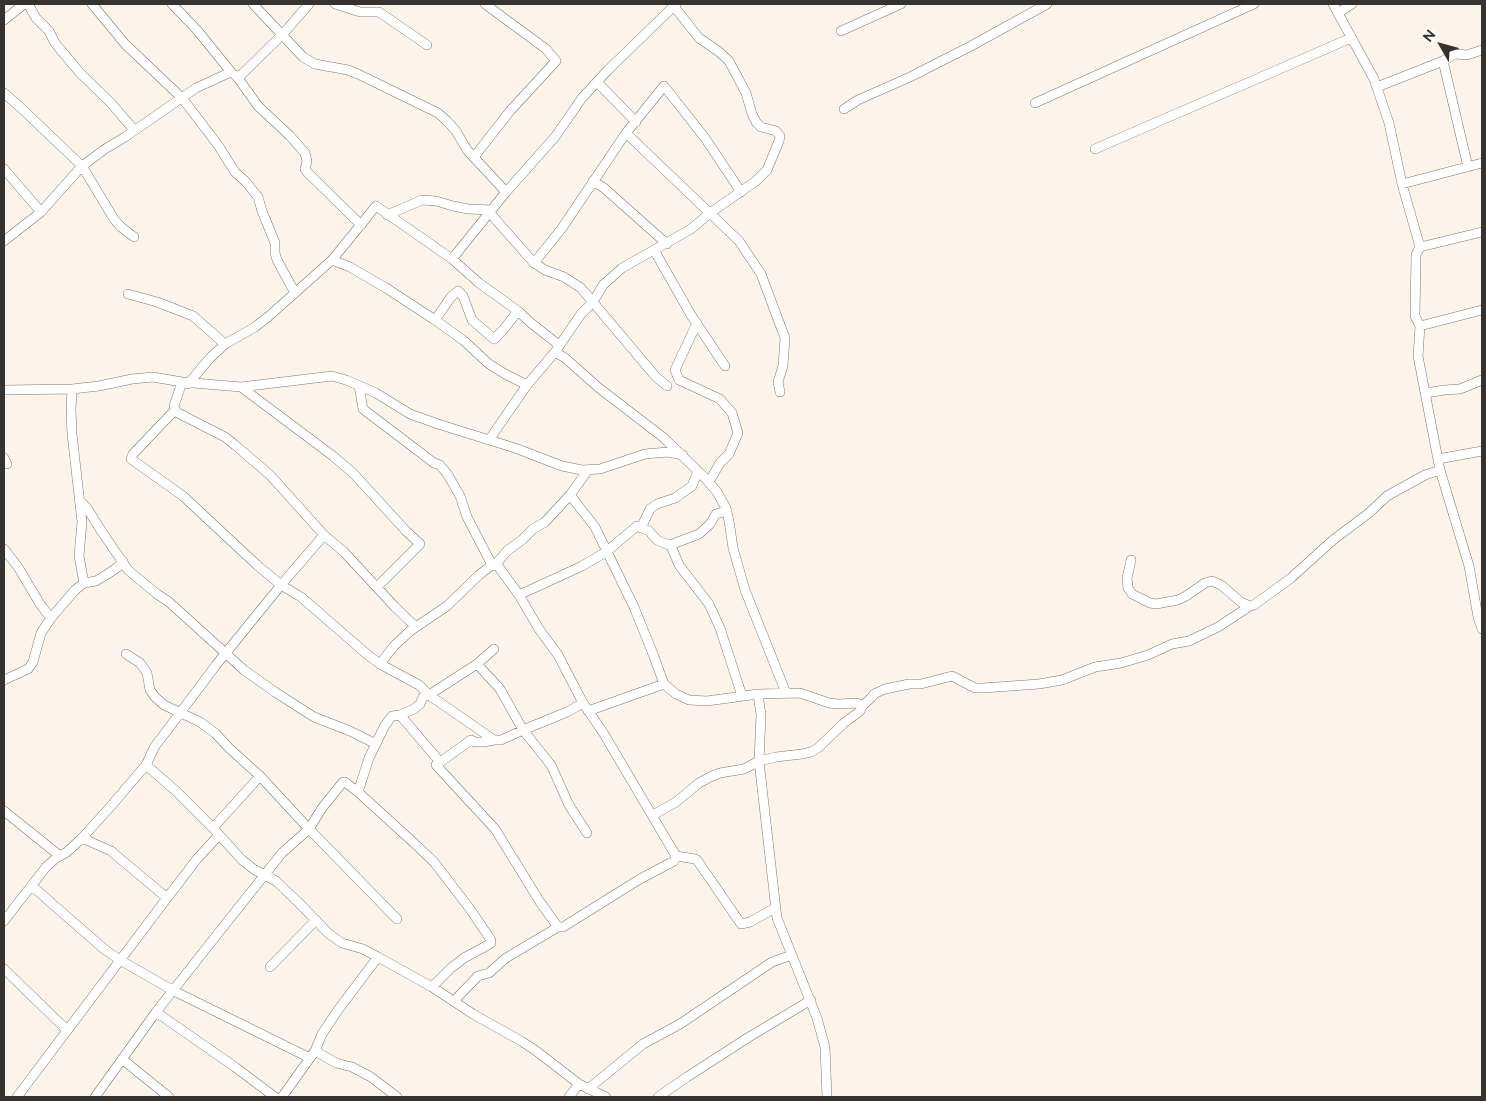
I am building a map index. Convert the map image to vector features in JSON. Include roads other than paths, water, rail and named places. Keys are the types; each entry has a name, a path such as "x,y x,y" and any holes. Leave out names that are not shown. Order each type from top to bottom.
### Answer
{"street":[{"path":"4,20 24,4"},
{"path":"28,4 36,18 49,31 55,43 80,73 110,102 134,130"},
{"path":"92,4 125,44 182,98 218,145 235,172 258,197 275,243 277,260 295,293"},
{"path":"172,4 235,75 258,106 290,136 305,154 307,161 305,169 308,173 361,225"},
{"path":"252,4 303,57 315,64 353,72 438,113 456,131 467,150 506,192"},
{"path":"4,241 40,212 82,166 196,88 235,75 282,35 310,4"},
{"path":"335,4 360,12 379,12 427,45"},
{"path":"474,157 510,111 556,61 546,49 485,4"},
{"path":"452,259 506,192 555,137 582,98 674,4 699,38 729,61 746,93 756,122 761,127 776,131 780,136 767,170 756,181 691,229 622,268 603,285 593,302 581,314 527,385 489,440"},
{"path":"841,31 901,4"},
{"path":"844,109 858,100 910,78 1047,4"},
{"path":"1035,103 1254,4"},
{"path":"1333,4 1377,87 1389,123 1402,184 1420,247 1416,255 1415,316 1420,326 1418,356 1440,470 1469,566 1482,629"},
{"path":"1338,13 1352,4"},
{"path":"1095,149 1351,38"},
{"path":"1377,87 1443,61 1454,54 1467,55 1482,50"},
{"path":"1443,61 1468,167"},
{"path":"597,82 636,122"},
{"path":"534,263 562,228 626,133 664,86 705,138 741,192"},
{"path":"4,93 82,166 114,218 121,227 134,237"},
{"path":"626,133 739,241 761,274 784,338 783,366 778,382 780,392"},
{"path":"1402,184 1482,163"},
{"path":"4,169 40,212"},
{"path":"593,181 604,188 667,244"},
{"path":"387,215 422,200 436,201 468,209 490,211 534,263 545,270 564,277 581,288 656,377 667,386"},
{"path":"494,740 429,695 414,682 368,656 301,597 280,585 183,496 131,459 133,454 175,410 174,406 185,383 225,344 270,316 332,260 376,206 452,259 479,283 518,311 565,358 600,388 652,427 709,482 717,492 726,511 733,548 745,590 786,693"},
{"path":"1420,247 1482,232"},
{"path":"654,250 725,366"},
{"path":"332,260 350,267 435,320 463,340 489,364 527,385"},
{"path":"435,320 451,297 458,291 472,320 494,339 504,330 518,311"},
{"path":"128,294 157,302 193,316 225,344"},
{"path":"1420,326 1482,310"},
{"path":"697,323 675,370 678,380 720,399 732,413 738,433 729,454 720,463 709,482"},
{"path":"4,390 72,389 132,379 153,378 185,383 241,387 332,376 376,393 410,414 515,448 562,466 588,470 600,469 645,454 668,452 683,455"},
{"path":"1426,393 1460,388 1482,380"},
{"path":"359,386 363,409 434,463 440,465 448,475 458,490 467,517 494,565 498,566 519,595 539,629 558,655 586,707 676,856"},
{"path":"241,387 333,456 353,474 420,544 377,587"},
{"path":"72,389 72,434 82,522 79,556 84,583"},
{"path":"175,410 225,437 270,475 324,535 344,552 416,627"},
{"path":"1438,459 1482,450"},
{"path":"380,664 394,646 416,627 448,606 479,575 494,565 533,529 545,522 570,496 588,470"},
{"path":"652,815 676,802 699,783 720,773 744,769 759,761 776,757 811,752 818,748 844,722 860,710 874,694 885,689 909,684 921,684 952,676 975,688 1039,684 1062,680 1095,667 1121,663 1148,655 1172,644 1189,641 1218,627 1254,605 1291,578 1333,540 1387,496 1425,475 1440,470"},
{"path":"641,528 650,509 657,504 676,498 692,486 698,471"},
{"path":"570,496 595,527 634,607 654,654 664,684 676,694 689,700 707,701 758,694 800,693 829,703 857,703 862,706"},
{"path":"80,501 87,508 128,570 169,602 244,670 306,712 376,744"},
{"path":"672,546 670,545 699,534 710,524 716,514 726,511"},
{"path":"519,595 582,566 606,552 637,526 649,531 657,540 672,546 679,566 709,604 720,628 742,696"},
{"path":"4,921 50,861 67,852 82,838 146,765 155,746 226,652 280,585 324,535"},
{"path":"4,549 51,618"},
{"path":"1131,560 1127,578 1128,588 1132,594 1150,603 1156,604 1178,600 1205,583 1212,581 1221,585 1241,602 1250,606"},
{"path":"4,680 28,669 33,662 41,633 75,590 84,583 101,578 118,567 123,561"},
{"path":"358,792 369,758 385,725 392,716 414,709 420,704 423,697 477,664 494,649"},
{"path":"126,654 140,663 147,673 150,690 155,698 164,705 200,722 214,733 260,776 309,829 398,919"},
{"path":"477,664 500,689 524,730 551,765 569,805 587,833"},
{"path":"558,927 540,902 495,829 436,765 471,740 484,742 502,740 567,712 664,684"},
{"path":"758,694 761,715 759,761 777,918 818,1018 825,1047 827,1097"},
{"path":"400,715 440,762"},
{"path":"146,765 176,791 242,860 255,870 276,881 329,934 342,943 363,949 432,987 486,1022 535,1050 579,1084 606,1097"},
{"path":"17,1097 197,859 216,831 260,776"},
{"path":"95,1097 156,1012 208,946 282,853 309,829 322,808 342,783 345,782 414,842 434,862 491,940 488,946 464,958 451,968 432,987"},
{"path":"4,811 60,856"},
{"path":"82,838 111,851 167,898"},
{"path":"676,856 695,858 697,860 741,924 750,922 776,908"},
{"path":"454,1001 478,976 489,973 506,958 558,927 563,927 640,879 674,861 676,856"},
{"path":"32,886 104,949 120,960 174,991 312,1054 352,1067 371,1077 397,1097"},
{"path":"270,967 288,951 316,920"},
{"path":"588,1089 644,1044 680,1024 772,962 792,955"},
{"path":"282,1097 312,1054 322,1034 338,1010 378,958"},
{"path":"4,969 67,1030"},
{"path":"658,1097 741,1042 811,1000"},
{"path":"156,1012 275,1097"},
{"path":"122,1059 169,1097"},
{"path":"569,1097 579,1084"}]}
